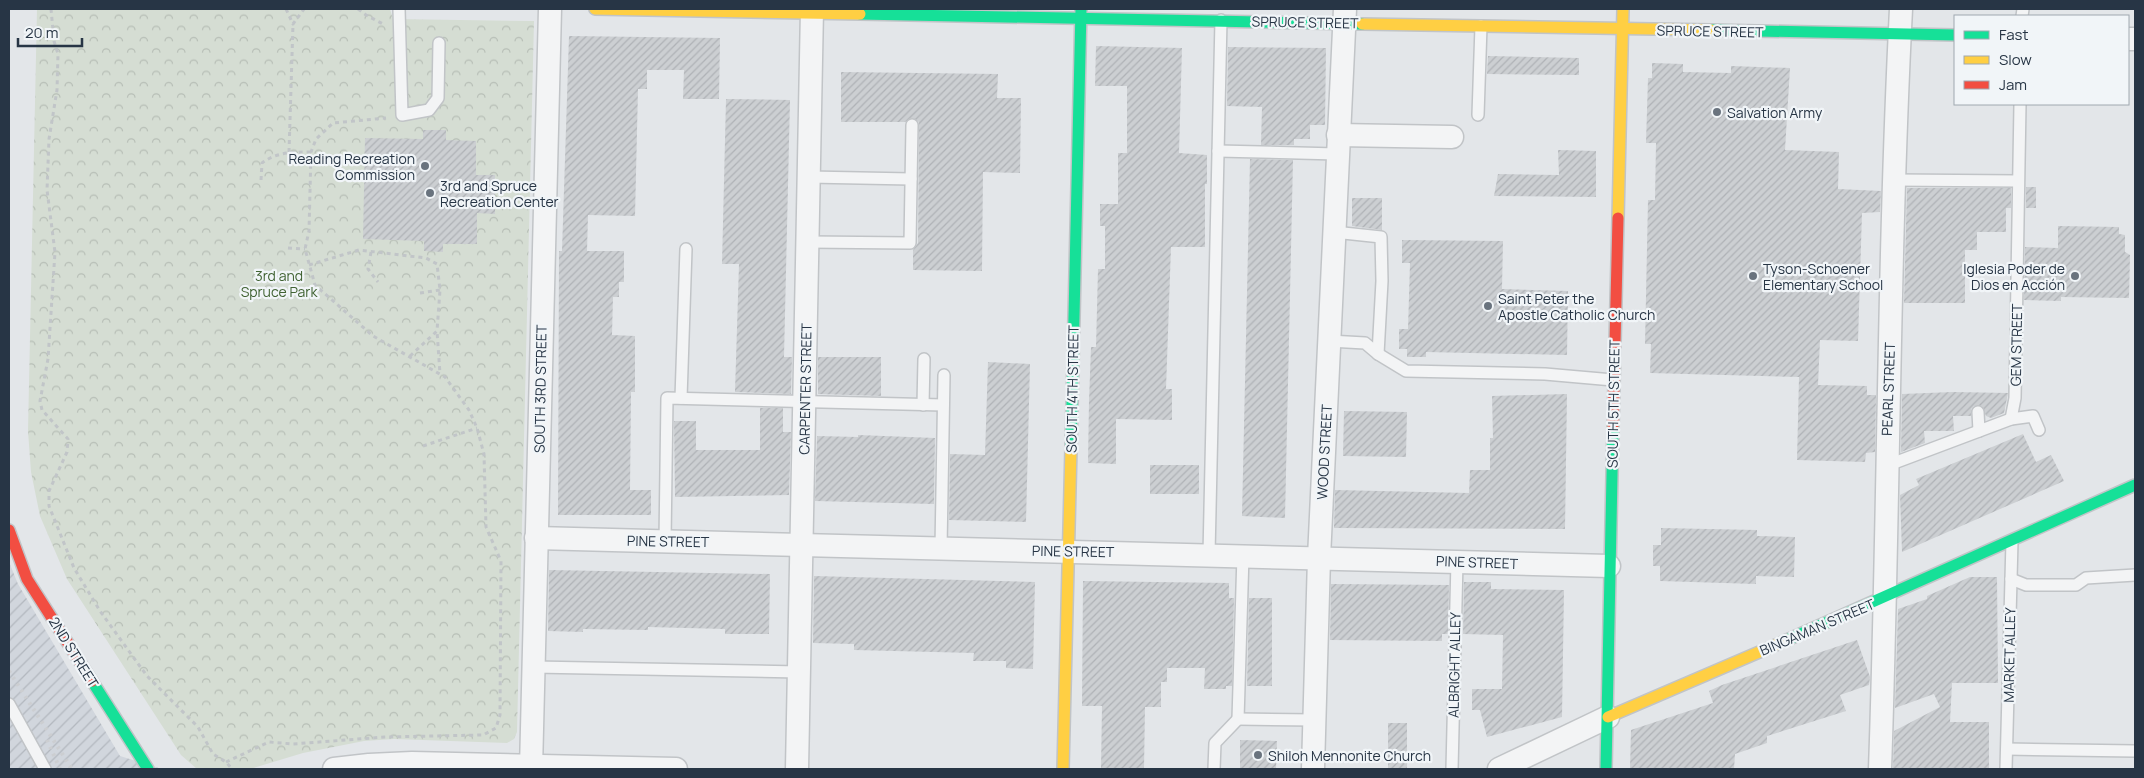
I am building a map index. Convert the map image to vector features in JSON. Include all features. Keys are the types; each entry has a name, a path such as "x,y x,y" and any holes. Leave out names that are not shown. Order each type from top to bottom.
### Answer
{"street":[{"name":"SOUTH 3RD STREET","path":"531,767 550,9"},
{"name":"SPRUCE STREET","path":"595,9 1081,14 1220,21 1345,16 1481,26 1954,36"},
{"name":"SOUTH 5TH STREET","path":"1606,769 1622,9"},
{"name":"PEARL STREET","path":"1880,769 1885,598 1886,466 1901,9"},
{"name":"CARPENTER STREET","path":"797,769 812,11"},
{"name":"SOUTH 4TH STREET","path":"1063,769 1081,14"},
{"name":"WOOD STREET","path":"1313,769 1319,558 1337,145 1345,16"},
{"path":"1337,145 1452,137"},
{"name":"BINGAMAN STREET","path":"1499,769 1608,717 1885,598 2135,486"},
{"name":"2ND STREET","path":"9,530 27,579 148,769"},
{"name":"PINE STREET","path":"536,538 1209,554 1609,566"},
{"path":"334,769 412,763 676,769"}],"lane":[{"path":"399,9 402,115 429,110 438,98 439,42"},
{"path":"1209,554 1221,9"},
{"path":"1478,115 1481,26"},
{"name":"GEM STREET","path":"2011,419 2015,398 2020,105"},
{"path":"808,242 910,243 912,126"},
{"path":"1218,151 1337,145"},
{"path":"809,177 911,179"},
{"path":"1894,180 2018,181"},
{"path":"1334,232 1380,237 1382,280 1378,354"},
{"path":"681,398 686,249"},
{"path":"1329,341 1365,343 1378,354 1406,371 1545,374 1613,380"},
{"path":"923,405 924,359"},
{"path":"941,548 944,375"},
{"path":"665,542 668,398 944,405"},
{"path":"1978,412 1979,431"},
{"path":"1886,466 2011,419 2033,416 2039,430"},
{"name":"MARKET ALLEY","path":"2006,769 2012,541"},
{"path":"1214,769 1214,743 1238,719 1243,555"},
{"name":"ALBRIGHT ALLEY","path":"1452,769 1457,562"},
{"path":"2011,579 2026,585 2076,585 2086,578 2135,575"},
{"path":"534,666 799,672"},
{"path":"9,704 45,769"},
{"path":"1238,719 1314,720"},
{"path":"2007,749 2135,751"}],"path":[{"path":"51,9 54,41 58,54 57,90 48,139 47,190 55,252 48,359 40,401 42,410 68,439 67,452 49,491 49,506 74,568 100,612 147,676 198,727 214,754 226,762 232,769"},
{"path":"286,9 293,24 289,152"},
{"path":"293,24 304,9"},
{"path":"358,9 399,32"},
{"path":"226,762 269,742 293,744 385,737 483,735 496,728 500,715 502,562 486,527 484,454 477,428 469,410 445,377 373,336 315,285 305,249 310,230 310,152 316,139 333,123 369,121 402,115"},
{"path":"261,180 262,163 272,156 289,152 310,152"},
{"path":"288,248 305,249"},
{"path":"309,265 359,250 426,258 438,264 440,290 438,331 440,374"},
{"path":"371,252 368,269 378,282"},
{"path":"420,293 440,290"},
{"path":"410,356 438,331"},
{"path":"423,446 477,428"}],"shaded area":[{"path":"9,562 18,584 120,756 162,769 9,769"}],"green space":[{"name":"3rd and Spruce Park","path":"37,9 390,9 393,19 534,21 517,732 514,739 507,743 394,739 364,741 303,753 250,769 197,769 181,755 67,579 40,516 31,472 28,431"}],"building":[{"path":"569,36 720,38 719,99 683,99 684,70 647,70 647,89 638,89 635,216 588,215 587,251 624,251 624,282 619,282 619,297 613,297 612,335 635,336 635,392 631,392 630,490 651,490 651,515 558,515 559,251 562,251"},
{"path":"1096,46 1182,48 1179,153 1207,155 1205,247 1171,247 1166,389 1172,389 1172,420 1116,419 1116,464 1088,463 1089,401 1091,347 1096,347 1098,269 1105,269 1105,226 1100,226 1100,204 1118,204 1118,153 1127,153 1127,86 1095,86"},
{"path":"1228,47 1326,48 1325,125 1310,125 1310,139 1294,139 1294,145 1261,145 1262,107 1227,106"},
{"path":"1488,56 1579,58 1579,75 1487,74"},
{"name":"Tyson-Schoener Elementary School","path":"1652,63 1683,64 1683,72 1731,73 1731,66 1790,68 1785,150 1839,152 1838,189 1881,191 1880,212 1862,213 1858,341 1820,340 1818,385 1867,386 1867,395 1876,395 1875,452 1866,453 1865,462 1797,460 1799,377 1650,373 1651,344 1645,344 1648,200 1655,200 1656,143 1646,143 1648,78 1652,78"},
{"path":"841,72 998,74 997,98 1021,98 1020,173 983,172 982,271 913,270 913,250 918,243 919,122 912,118 905,122 841,122"},
{"path":"726,99 790,100 784,357 792,357 791,394 735,392 739,264 722,264"},
{"name":"3rd and Spruce Recreation Center","path":"423,130 446,130 446,140 476,141 476,175 495,175 495,214 477,213 477,244 443,244 443,252 424,251 424,241 363,239 365,138 423,139"},
{"path":"1558,150 1596,151 1596,197 1494,196 1498,174 1559,175"},
{"path":"1250,159 1293,160 1285,518 1242,516"},
{"path":"2026,187 2036,187 2036,208 2026,208"},
{"path":"1907,188 2011,188 2011,208 2006,208 2006,232 1977,232 1977,250 1965,250 1965,303 1904,303"},
{"path":"1352,198 1382,198 1382,230 1352,226"},
{"name":"Iglesia Poder de Dios en Acción","path":"2058,226 2119,227 2119,234 2125,235 2125,252 2130,255 2129,298 2061,297 2061,301 2024,300 2025,247 2058,248"},
{"name":"Saint Peter the Apostle Catholic Church","path":"1402,240 1503,241 1502,289 1568,291 1567,355 1426,352 1426,357 1407,357 1407,349 1399,349 1399,329 1408,329 1410,263 1402,263"},
{"path":"818,357 881,357 881,396 818,394"},
{"path":"988,362 1030,364 1026,522 949,520 950,454 985,455"},
{"path":"1953,392 2008,393 2004,413 1991,418 1986,416 1982,406 1974,406 1971,409 1971,416 1953,416 1954,431 1924,431 1925,443 1901,452 1902,394"},
{"path":"1567,394 1565,529 1334,528 1335,490 1469,493 1470,470 1490,470 1490,438 1493,438 1492,396"},
{"path":"760,408 783,408 783,432 791,432 789,495 675,497 674,421 696,421 696,450 760,450"},
{"path":"1344,411 1407,412 1406,457 1343,456"},
{"path":"2023,434 2036,462 2051,455 2064,481 1902,552 1900,495 1919,485 1916,479"},
{"path":"858,435 935,438 934,504 815,501 817,436 858,437"},
{"path":"1150,465 1199,465 1199,494 1150,494"},
{"path":"1661,528 1757,530 1757,536 1795,537 1794,577 1756,576 1756,584 1660,581 1660,566 1653,566 1653,545 1661,545"},
{"path":"549,570 770,574 769,634 725,634 725,629 648,627 648,630 583,629 583,632 548,631"},
{"path":"814,576 1035,582 1033,669 1006,668 1006,661 973,661 974,653 854,650 854,644 813,643"},
{"path":"1970,577 1997,577 1998,683 1952,683 1950,722 1989,722 1989,769 1893,769 1894,731 1940,707 1934,694 1895,708 1898,609 1927,599 1927,596"},
{"path":"1083,581 1229,583 1229,598 1234,598 1232,686 1226,686 1226,689 1204,689 1205,668 1167,668 1167,682 1161,682 1161,707 1145,707 1144,769 1101,769 1102,706 1082,706"},
{"path":"1464,582 1491,582 1491,589 1564,590 1562,717 1487,737 1480,710 1472,710 1472,689 1502,689 1503,635 1463,634"},
{"path":"1331,584 1449,585 1448,634 1442,634 1442,641 1330,640"},
{"path":"1249,598 1272,598 1272,686 1247,686"},
{"path":"1857,640 1870,677 1869,685 1840,695 1846,711 1767,736 1767,743 1735,754 1734,769 1630,769 1631,730 1713,703 1709,691 1722,685"},
{"path":"1388,723 1407,723 1407,769 1388,769"},
{"name":"Shiloh Mennonite Church","path":"1240,740 1277,741 1276,769 1240,769"}],"railway":[{"path":"9,671 72,769"},
{"path":"47,740 60,769"}],"traffic: fast":[{"path":"1071,448 1081,9"},
{"path":"860,14 1362,24"},
{"path":"1711,30 1954,35"},
{"path":"1606,769 1613,426"},
{"path":"1787,640 2135,485"},
{"path":"92,681 148,769"}],"traffic: slow":[{"path":"595,9 860,14"},
{"path":"1618,218 1623,9"},
{"path":"1362,24 1711,30"},
{"path":"1063,769 1071,448"},
{"path":"1608,717 1787,640"}],"traffic: jam":[{"path":"1613,426 1618,218"},
{"path":"9,530 27,579 92,681"}],"place":[{"name":"Salvation Army","path":"1717,112"},
{"name":"Reading Recreation Commission","path":"425,166"},
{"name":"3rd and Spruce Recreation Center","path":"430,193"},
{"name":"Tyson-Schoener Elementary School","path":"1753,276"},
{"name":"Iglesia Poder de Dios en Acción","path":"2075,276"},
{"name":"Saint Peter the Apostle Catholic Church","path":"1488,306"},
{"name":"Shiloh Mennonite Church","path":"1258,755"}]}
